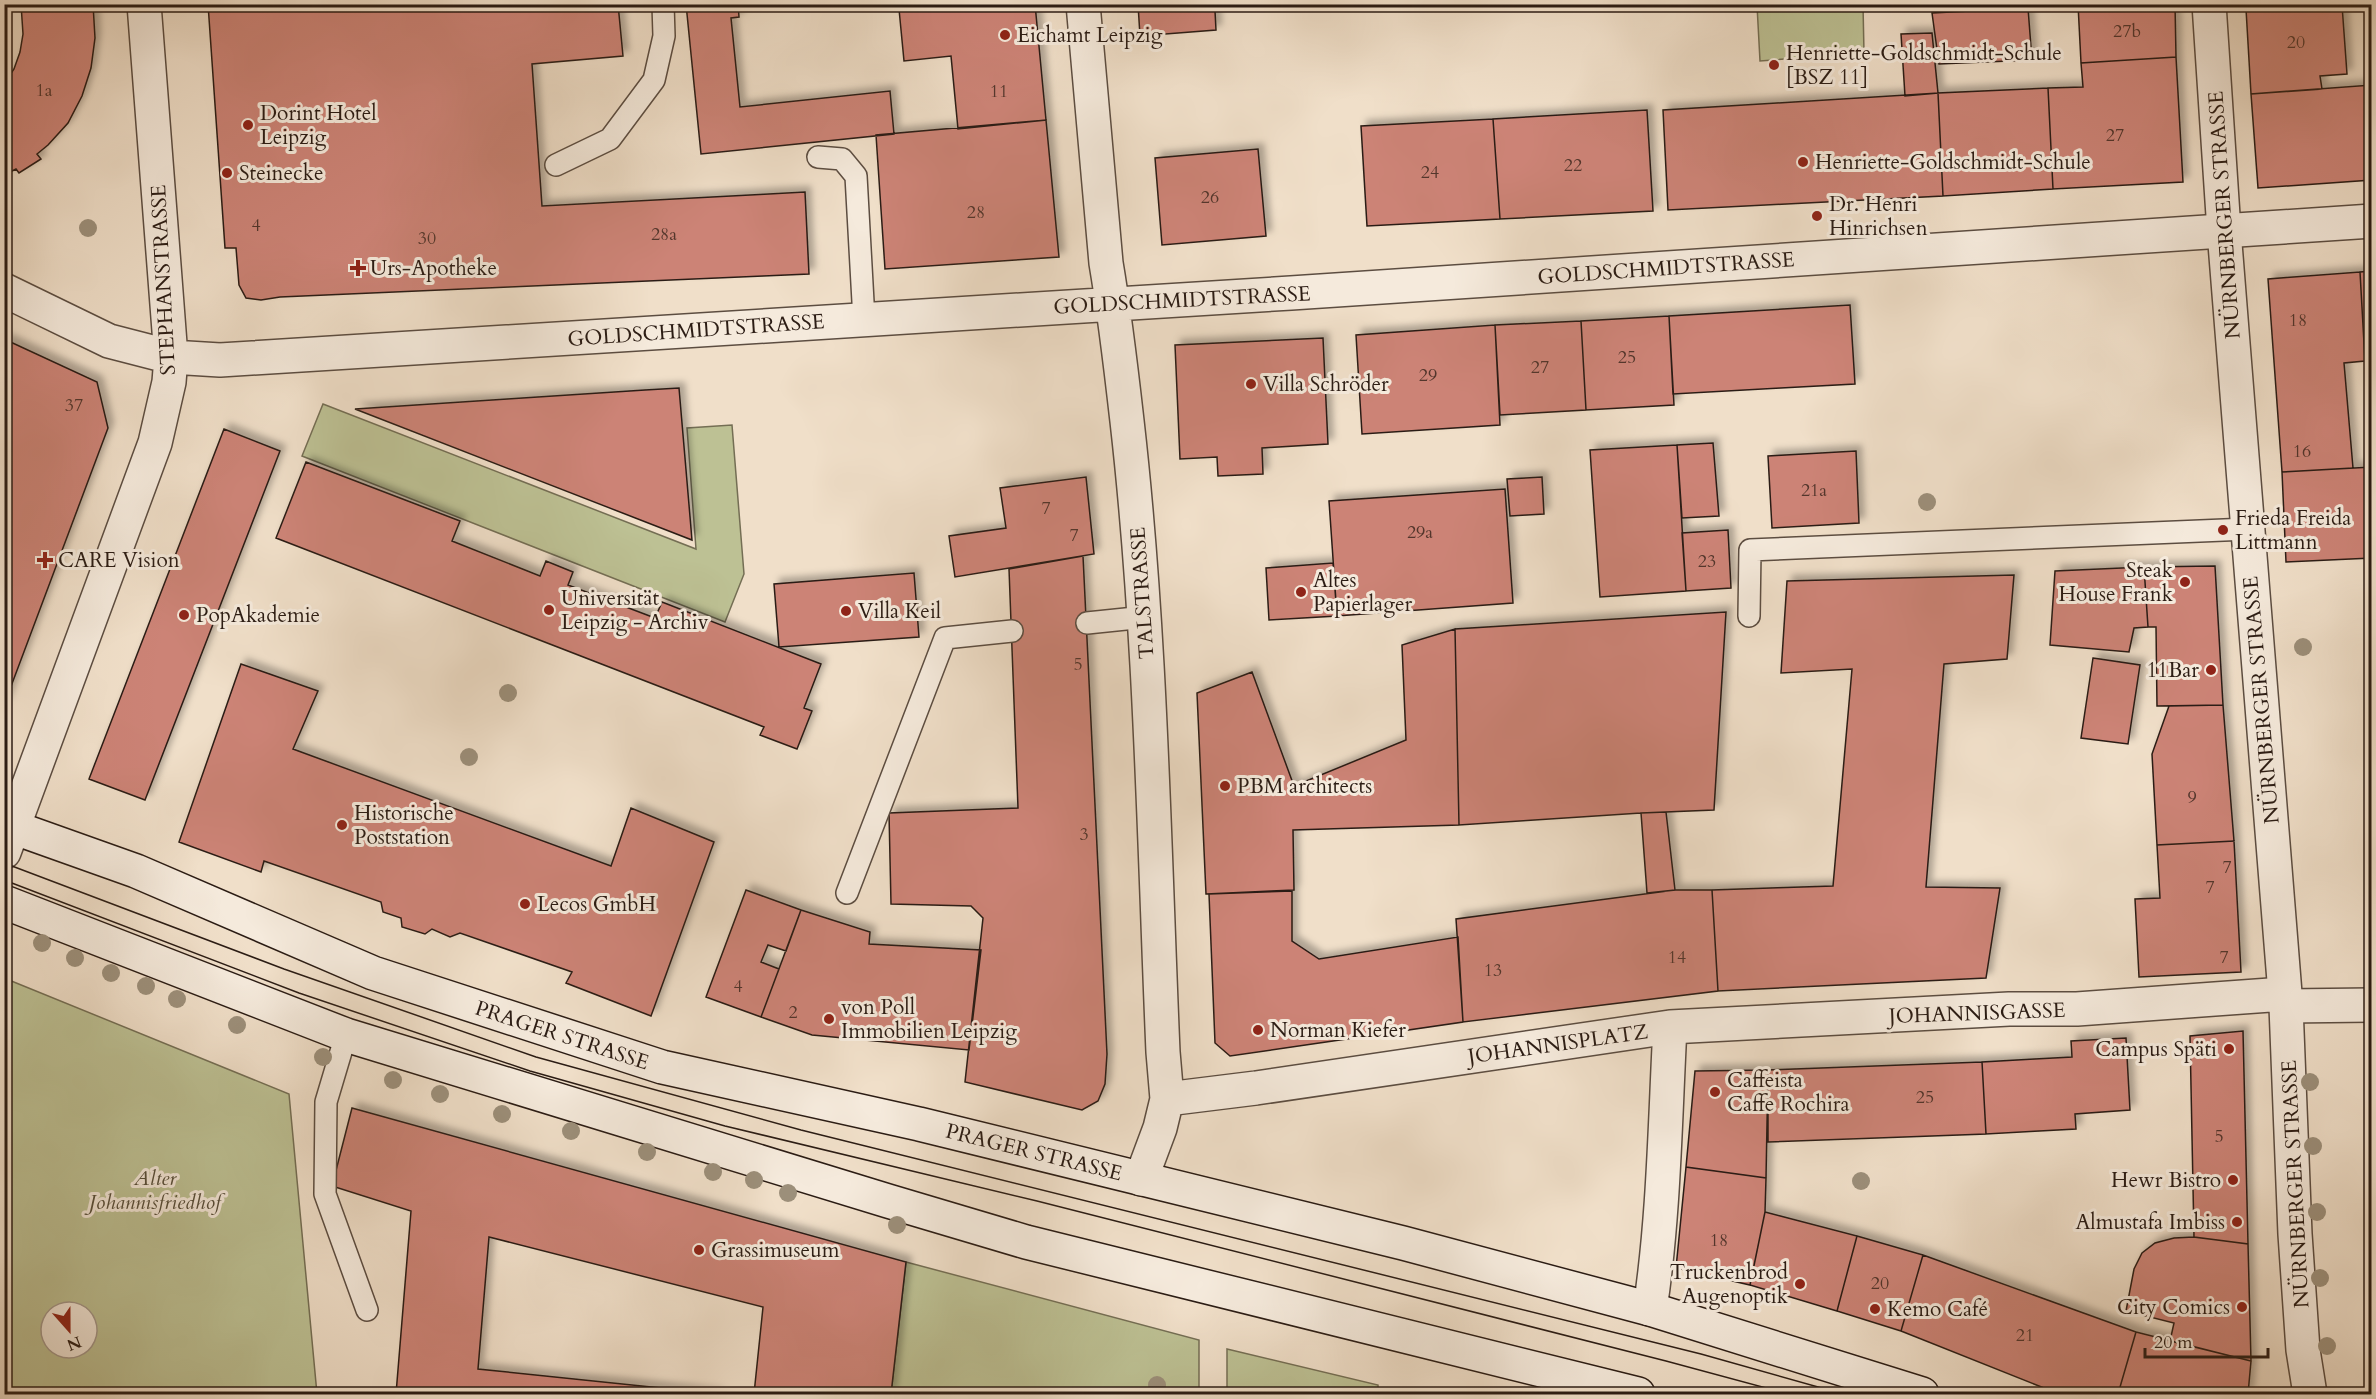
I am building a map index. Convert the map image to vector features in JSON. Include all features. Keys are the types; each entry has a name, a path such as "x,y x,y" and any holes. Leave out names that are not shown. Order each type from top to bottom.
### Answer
{"street":[{"name":"STEPHANSTRASSE","path":"8,835 155,443 169,382 171,357 144,4"},
{"name":"TALSTRASSE","path":"1083,4 1105,252 1136,503 1145,617 1167,1099 1160,1128 1141,1179"},
{"name":"NÜRNBERGER STRASSE","path":"2209,4 2224,231 2285,1000 2295,1234 2303,1350 2310,1395"},
{"name":"GOLDSCHMIDTSTRASSE","path":"4,290 109,340 171,357 220,360 1113,304 2372,220"},
{"name":"PRAGER STRASSE","path":"8,835 139,872 373,973 662,1067 919,1124 1141,1179"},
{"path":"4,902 346,1035 973,1226 1128,1268 1638,1395"},
{"name":"JOHANNISGASSE","path":"1670,1027 2009,1009 2076,1009 2285,1000 2372,1005"},
{"name":"JOHANNISPLATZ","path":"1167,1099 1670,1027 1662,1193 1656,1274 1650,1309"},
{"path":"1141,1179 1403,1243 1650,1309 1923,1395"}],"lane":[{"path":"556,165 610,139 654,80 664,36 663,4"},
{"path":"818,157 842,159 856,176 864,320"},
{"path":"1749,616 1750,550 2248,529"},
{"path":"1087,623 1145,617"},
{"path":"847,893 945,638 1012,631"},
{"path":"346,1035 326,1102 325,1194 367,1310"}],"green space":[{"path":"1757,5 1863,5 1864,53 1760,61"},
{"path":"323,404 696,549 687,428 732,425 744,574 725,622 302,456"},
{"name":"Alter Johannisfriedhof","path":"4,978 289,1094 317,1394 5,1394"},
{"path":"906,1262 1199,1340 1199,1394 891,1394"},
{"path":"1227,1349 1378,1385 1378,1394 1227,1394"}],"building":[{"path":"21,4 93,4 95,38 91,68 82,96 68,123 37,154 41,159 19,173 16,169 4,175 4,84 14,69 20,52 23,34"},
{"path":"208,4 618,4 623,56 532,64 542,206 805,192 809,274 280,297 261,300 246,298 239,285 236,248 225,248"},
{"path":"686,4 738,4 739,17 731,18 740,107 890,91 894,134 701,154"},
{"path":"941,4 1035,4 1046,120 958,129 951,56 904,61 899,9"},
{"path":"1138,4 1286,4 1286,6 1215,11 1216,30 1140,36"},
{"path":"2078,4 2175,4 2176,57 2081,63"},
{"path":"2246,4 2342,4 2342,5 2246,9"},
{"path":"2342,5 2347,74 2320,76 2322,89 2251,94 2246,9"},
{"path":"2028,8 2032,60 1939,64 1932,13"},
{"path":"1932,33 1938,93 1905,96 1901,34"},
{"path":"2176,57 2183,182 2053,189 2048,88 2083,87 2081,63"},
{"path":"2372,85 2372,180 2258,188 2251,94"},
{"path":"2048,88 2053,189 1943,196 1938,93"},
{"name":"Henriette-Goldschmidt-Schule","path":"1938,93 1943,196 1668,210 1663,110"},
{"path":"1647,110 1653,211 1500,219 1493,119"},
{"path":"1493,119 1500,219 1367,226 1361,126"},
{"path":"1046,120 1059,257 885,269 876,135"},
{"path":"1258,149 1266,236 1162,245 1155,158"},
{"path":"2372,271 2372,361 2365,361 2360,272"},
{"path":"2360,272 2365,361 2344,363 2353,468 2282,472 2268,279"},
{"path":"1850,305 1855,384 1673,394 1669,316"},
{"path":"1669,316 1674,405 1586,410 1581,321"},
{"path":"1581,321 1586,410 1500,415 1495,325"},
{"path":"1495,325 1500,425 1362,434 1356,335"},
{"name":"Villa Schröder","path":"1323,338 1328,444 1262,448 1263,474 1218,476 1217,457 1180,459 1175,345"},
{"path":"4,339 97,382 108,428 4,705"},
{"path":"679,388 692,540 355,409 645,390"},
{"name":"PopAkademie","path":"224,429 280,451 145,800 89,779"},
{"path":"1713,443 1719,516 1682,518 1677,445"},
{"path":"1677,445 1686,591 1600,597 1590,450"},
{"path":"1856,451 1859,523 1772,528 1768,456"},
{"name":"Universität Leipzig - Archiv","path":"306,462 460,521 452,541 540,576 546,561 573,572 568,585 655,618 662,602 821,664 804,708 812,711 797,749 760,735 764,727 276,538"},
{"path":"2372,467 2372,558 2286,562 2282,472"},
{"path":"1086,477 1094,554 955,577 949,536 1006,528 1000,488"},
{"path":"1542,477 1544,514 1510,516 1507,479"},
{"path":"1505,489 1513,603 1337,616 1329,501"},
{"path":"1728,530 1731,588 1686,591 1682,533"},
{"path":"1083,556 1107,1054 1105,1084 1098,1101 1082,1110 965,1082 983,918 971,906 891,904 889,813 1018,808 1009,569"},
{"name":"Altes Papierlager","path":"1333,563 1337,616 1269,620 1266,568"},
{"path":"2215,566 2223,705 2157,706 2156,627 2148,627 2144,567"},
{"path":"2144,567 2148,627 2134,628 2129,652 2050,645 2055,571"},
{"name":"Villa Keil","path":"914,573 919,637 779,647 774,584"},
{"path":"2014,575 2007,659 1944,664 1926,887 2000,888 1986,978 1718,991 1712,890 1833,886 1852,669 1781,673 1787,581"},
{"path":"1726,612 1714,810 1459,825 1455,629"},
{"path":"1455,629 1459,825 1293,830 1294,890 1206,894 1197,693 1252,672 1294,786 1406,740 1402,645"},
{"path":"2093,658 2140,665 2128,744 2081,738"},
{"name":"Historische Poststation","path":"241,664 318,691 293,749 611,866 631,808 714,842 651,1016 566,983 572,972 460,933 450,937 432,929 425,934 402,927 401,918 383,912 381,902 264,861 261,872 179,842"},
{"path":"2223,705 2234,841 2157,845 2152,754 2169,706"},
{"path":"1666,812 1675,890 1647,893 1641,813"},
{"path":"2234,841 2241,972 2139,977 2135,899 2160,898 2157,845"},
{"path":"746,890 801,910 786,951 768,945 761,962 779,969 761,1017 706,997"},
{"path":"1675,890 1712,890 1718,991 1463,1022 1456,919"},
{"path":"1292,891 1292,941 1319,959 1458,937 1463,1022 1230,1056 1215,1043 1209,894"},
{"path":"801,910 870,932 869,944 981,950 969,1050 812,1035 761,1017"},
{"path":"2243,1031 2248,1244 2194,1237 2190,1036"},
{"path":"2126,1038 2130,1110 2075,1114 2076,1129 1986,1134 1982,1062 2072,1057 2071,1041"},
{"path":"1982,1062 1986,1134 1768,1142 1768,1070"},
{"path":"1768,1070 1766,1178 1686,1167 1695,1071"},
{"name":"Grassimuseum","path":"352,1108 906,1262 891,1394 754,1394 763,1307 489,1237 478,1369 719,1394 396,1394 411,1211 332,1186"},
{"path":"1686,1167 1766,1178 1765,1212 1750,1285 1676,1268"},
{"path":"1765,1212 1857,1236 1837,1311 1750,1285"},
{"path":"1857,1236 1923,1255 1901,1331 1837,1311"},
{"path":"2194,1237 2248,1244 2251,1361 2170,1341 2174,1323 2126,1311 2134,1269 2142,1253 2155,1243 2174,1238"},
{"path":"1923,1255 2136,1332 2118,1394 2059,1394 1901,1331"},
{"path":"2136,1332 2251,1361 2248,1394 2118,1394"}],"tram line":[{"path":"4,863 284,969 536,1057 801,1130 1701,1354 1843,1394"},
{"path":"4,880 299,993 530,1071 725,1126 1037,1201 1788,1394"}],"place":[{"name":"Eichamt Leipzig","path":"1005,35"},
{"name":"Henriette-Goldschmidt-Schule [BSZ 11]","path":"1774,65"},
{"name":"Dorint Hotel Leipzig","path":"248,125"},
{"name":"Henriette-Goldschmidt-Schule","path":"1803,162"},
{"name":"Steinecke","path":"227,173"},
{"name":"Dr. Henri Hinrichsen","path":"1817,216"},
{"name":"Urs-Apotheke","path":"358,268"},
{"name":"Villa Schröder","path":"1251,384"},
{"name":"Frieda Freida Littmann","path":"2223,530"},
{"name":"CARE Vision","path":"45,560"},
{"name":"Steak House Frank","path":"2185,582"},
{"name":"Altes Papierlager","path":"1301,592"},
{"name":"Universität Leipzig - Archiv","path":"549,610"},
{"name":"Villa Keil","path":"846,611"},
{"name":"PopAkademie","path":"184,615"},
{"name":"11Bar","path":"2211,670"},
{"name":"PBM architects","path":"1225,786"},
{"name":"Historische Poststation","path":"342,825"},
{"name":"Lecos GmbH","path":"525,904"},
{"name":"von Poll Immobilien Leipzig","path":"829,1019"},
{"name":"Norman Kiefer","path":"1258,1030"},
{"name":"Campus Späti","path":"2229,1049"},
{"name":"Caffeista Caffe Rochira","path":"1715,1092"},
{"name":"Hewr Bistro","path":"2233,1180"},
{"name":"Almustafa Imbiss","path":"2237,1222"},
{"name":"Grassimuseum","path":"699,1250"},
{"name":"Truckenbrod Augenoptik","path":"1800,1284"},
{"name":"City Comics","path":"2242,1307"},
{"name":"Kemo Café","path":"1875,1309"}]}
